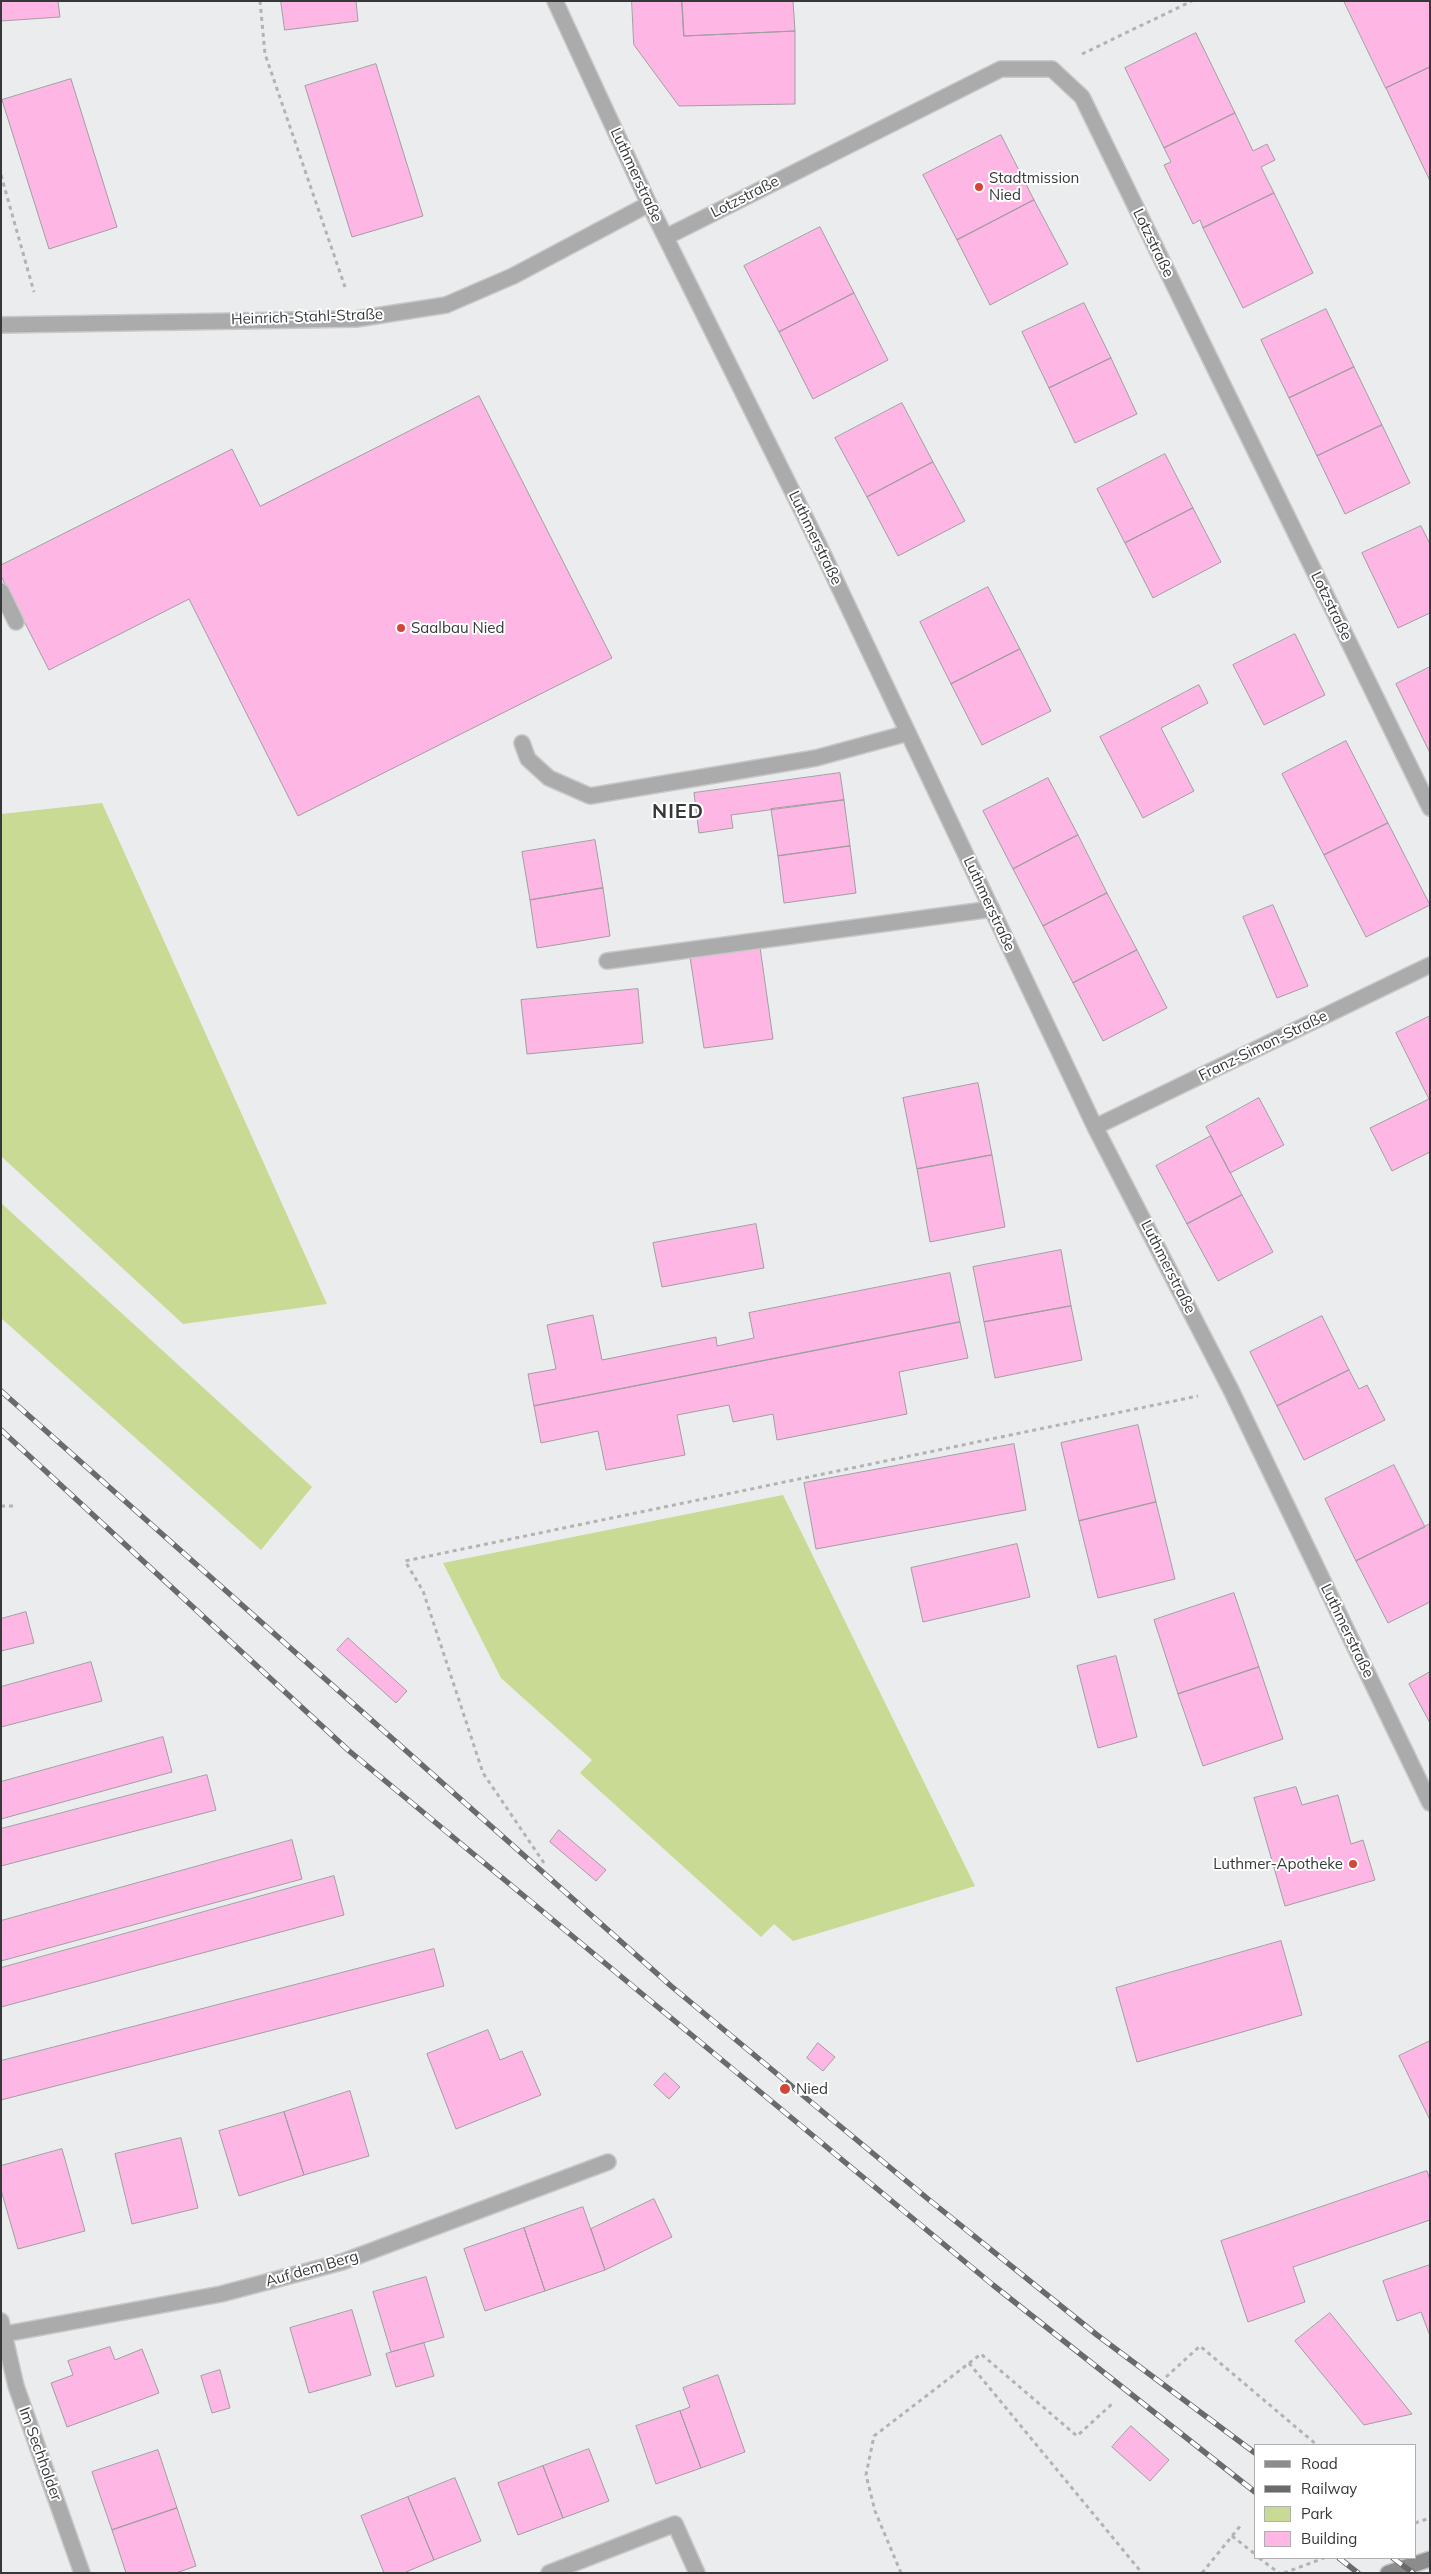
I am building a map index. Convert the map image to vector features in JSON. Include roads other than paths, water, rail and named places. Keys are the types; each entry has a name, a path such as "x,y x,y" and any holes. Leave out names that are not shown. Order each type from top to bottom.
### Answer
{"street":[{"name":"Luthmerstraße","path":"555,1 649,204 813,532 1095,1127 1231,1390 1430,1803"},
{"name":"Lotzstraße","path":"666,237 1001,69 1052,69 1082,97 1430,808"},
{"name":"Heinrich-Stahl-Straße","path":"1,325 356,318 446,305 513,276 649,204"},
{"path":"1,591 16,622"},
{"path":"522,743 528,759 549,778 590,796 816,758 908,733"},
{"path":"607,961 992,909"},
{"name":"Franz-Simon-Straße","path":"1095,1127 1430,965"},
{"name":"Auf dem Berg","path":"2,2330 221,2294 342,2262 608,2162"},
{"name":"Im Sechholder","path":"2,2330 16,2386 82,2573"},
{"path":"549,2573 675,2524 697,2573"},
{"path":"1388,2573 1430,2559"}],"railway":[{"path":"1,1391 671,1986 928,2199 1097,2335 1254,2452"},
{"path":"1,1430 348,1750 993,2285 1254,2491"},
{"path":"1340,2559 1358,2573"},
{"path":"1394,2559 1413,2573"}],"place":[{"name":"Stadtmission Nied","path":"979,187"},
{"name":"Saalbau Nied","path":"401,628"},
{"name":"Luthmer-Apotheke","path":"1353,1864"},
{"name":"Nied","path":"785,2089"}],"district":[{"name":"NIED","path":"678,812"}]}
